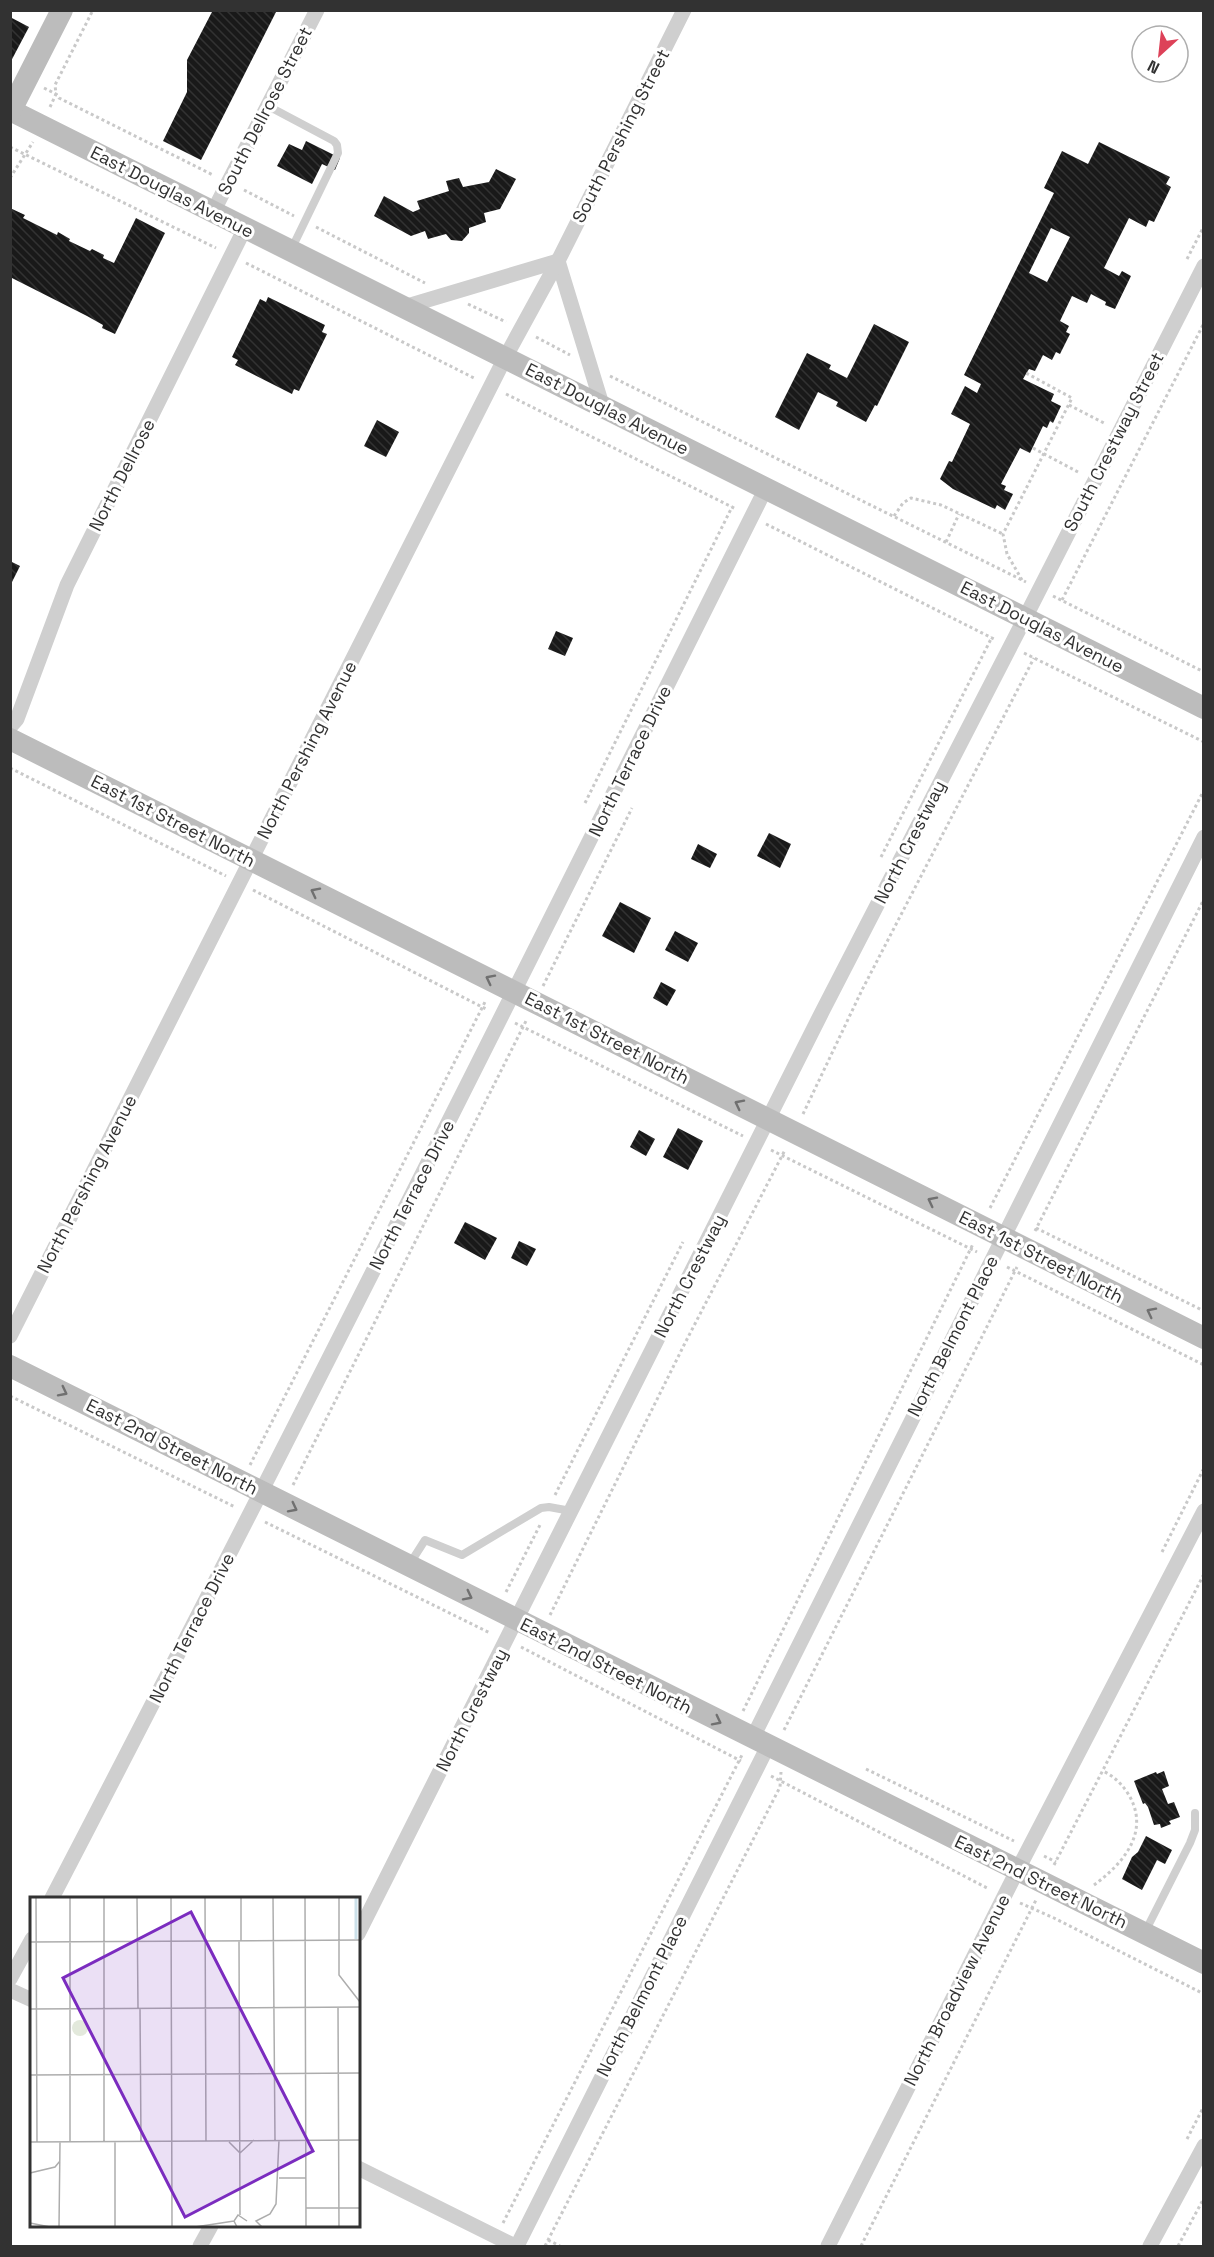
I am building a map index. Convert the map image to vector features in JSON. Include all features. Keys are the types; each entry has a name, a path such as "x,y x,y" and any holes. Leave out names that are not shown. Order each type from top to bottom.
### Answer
{"street":[{"path":"11,111 62,10"},
{"name":"South Dellrose Street","path":"213,212 317,10"},
{"name":"South Pershing Street","path":"505,358 558,261 684,10"},
{"name":"East Douglas Avenue","path":"11,111 1203,708"},
{"name":"North Dellrose","path":"10,727 17,719 67,585 245,228"},
{"path":"404,307 558,261 603,408"},
{"name":"South Crestway Street","path":"1025,618 1203,266"},
{"name":"North Pershing Avenue","path":"10,1335 505,358"},
{"name":"North Terrace Drive","path":"53,1897 250,1514 251,1487 515,992 766,488"},
{"name":"North Crestway","path":"360,1930 518,1621 769,1119 1025,618"},
{"name":"East 1st Street North","path":"10,739 1203,1338"},
{"name":"North Belmont Place","path":"516,2247 757,1769 762,1743 1003,1237 1203,837"},
{"name":"East 2nd Street North","path":"10,1366 518,1621 537,1643 762,1743 1203,1963"},
{"name":"North Broadview Avenue","path":"828,2247 1017,1871 1203,1511"},
{"path":"10,1979 30,1943"},
{"path":"10,1989 30,1999"},
{"path":"1150,2247 1203,2146"},
{"path":"360,2169 516,2247"},
{"path":"200,2247 210,2227"}],"lane":[{"path":"268,106 334,141 337,145 338,153 290,251"},
{"path":"408,1566 425,1540 462,1555 541,1509 549,1507 573,1511"},
{"path":"1144,1934 1191,1843 1195,1830 1195,1813"}],"path":[{"path":"93,10 56,86 59,98 1203,672"},
{"path":"10,147 232,255 1203,742"},
{"path":"10,178 26,155"},
{"path":"1062,600 1203,322"},
{"path":"1023,581 1007,554 1003,534 1072,398 1026,374"},
{"path":"1069,405 1104,423"},
{"path":"1033,448 1078,472"},
{"path":"894,516 903,503 911,498 941,505 1003,534"},
{"path":"585,803 732,507"},
{"path":"946,542 959,514"},
{"path":"537,1643 684,1345 794,1132 862,990 1034,658"},
{"path":"10,768 502,1017 1203,1365"},
{"path":"545,2247 780,1787 780,1781 762,1743 742,1708 981,1226 1203,790"},
{"path":"273,1526 632,808"},
{"path":"495,2237 746,1749 762,1743 784,1729 1203,898"},
{"path":"230,1504 251,1487 488,995"},
{"path":"1036,1228 1203,1311"},
{"path":"497,1610 683,1242"},
{"path":"10,1396 507,1641 537,1643 757,1769 1203,1994"},
{"path":"861,2247 1203,1574"},
{"path":"1087,1890 1112,1872 1124,1857 1135,1836 1138,1817 1131,1798 1121,1784 1103,1771"},
{"path":"1178,2247 1203,2198"},
{"path":"548,2240 561,2247"}],"building":[{"path":"213,10 277,10 201,160 163,141 187,92 187,60"},
{"path":"10,17 29,27 10,63"},
{"path":"306,141 340,158 335,170 322,164 312,184 277,166 289,144 302,150"},
{"path":"1099,142 1170,177 1166,184 1171,187 1154,222 1149,220 1146,227 1129,218 1104,268 1119,276 1122,271 1131,276 1115,309 1105,305 1106,302 1091,294 1087,303 1072,296 1060,321 1069,326 1066,332 1070,334 1060,354 1056,352 1052,360 1043,355 1035,371 1029,369 1023,379 1054,394 1051,401 1061,406 1053,423 1050,421 1047,428 1043,426 1030,453 1020,448 1001,484 1006,486 1004,490 1013,494 1005,510 997,505 995,509 953,489 940,479 949,461 952,462 970,424 951,414 965,386 977,393 981,384 964,375 1054,193 1044,188 1062,151 1088,164","holes":["1051,228 1070,237 1047,282 1029,273"]},
{"path":"496,169 516,179 500,209 484,213 486,222 469,228 469,233 462,241 451,240 446,234 428,239 425,231 411,236 374,216 384,196 413,212 420,209 417,201 449,191 446,181 459,178 463,187 489,182"},
{"path":"10,208 25,215 23,218 57,235 58,232 70,239 69,241 90,251 92,249 114,263 136,218 165,233 115,334 102,328 103,325 87,316 10,277"},
{"path":"268,297 325,325 322,332 327,334 299,391 294,389 292,394 235,365 238,360 232,357 260,299 266,302"},
{"path":"874,324 909,342 877,406 875,405 866,422 836,406 838,402 818,392 799,430 775,417 807,353 831,365 829,369 847,378"},
{"path":"377,420 399,432 386,457 364,446"},
{"path":"10,561 20,566 10,586"},
{"path":"556,631 573,638 565,656 548,649"},
{"path":"769,833 791,844 780,868 757,856"},
{"path":"698,844 717,854 710,868 691,859"},
{"path":"620,902 651,918 634,953 602,936"},
{"path":"675,931 698,943 688,962 665,950"},
{"path":"661,982 676,990 667,1006 653,998"},
{"path":"678,1128 703,1141 688,1170 663,1157"},
{"path":"639,1130 655,1139 646,1156 630,1147"},
{"path":"465,1222 497,1238 485,1260 454,1243"},
{"path":"519,1241 536,1249 527,1266 511,1258"},
{"path":"1164,1771 1169,1786 1162,1789 1168,1804 1174,1802 1180,1817 1169,1821 1171,1824 1161,1828 1160,1824 1154,1825 1148,1807 1145,1803 1143,1804 1134,1781"},
{"path":"1146,1836 1172,1850 1165,1864 1157,1860 1142,1890 1122,1879 1132,1857 1138,1852"}]}
